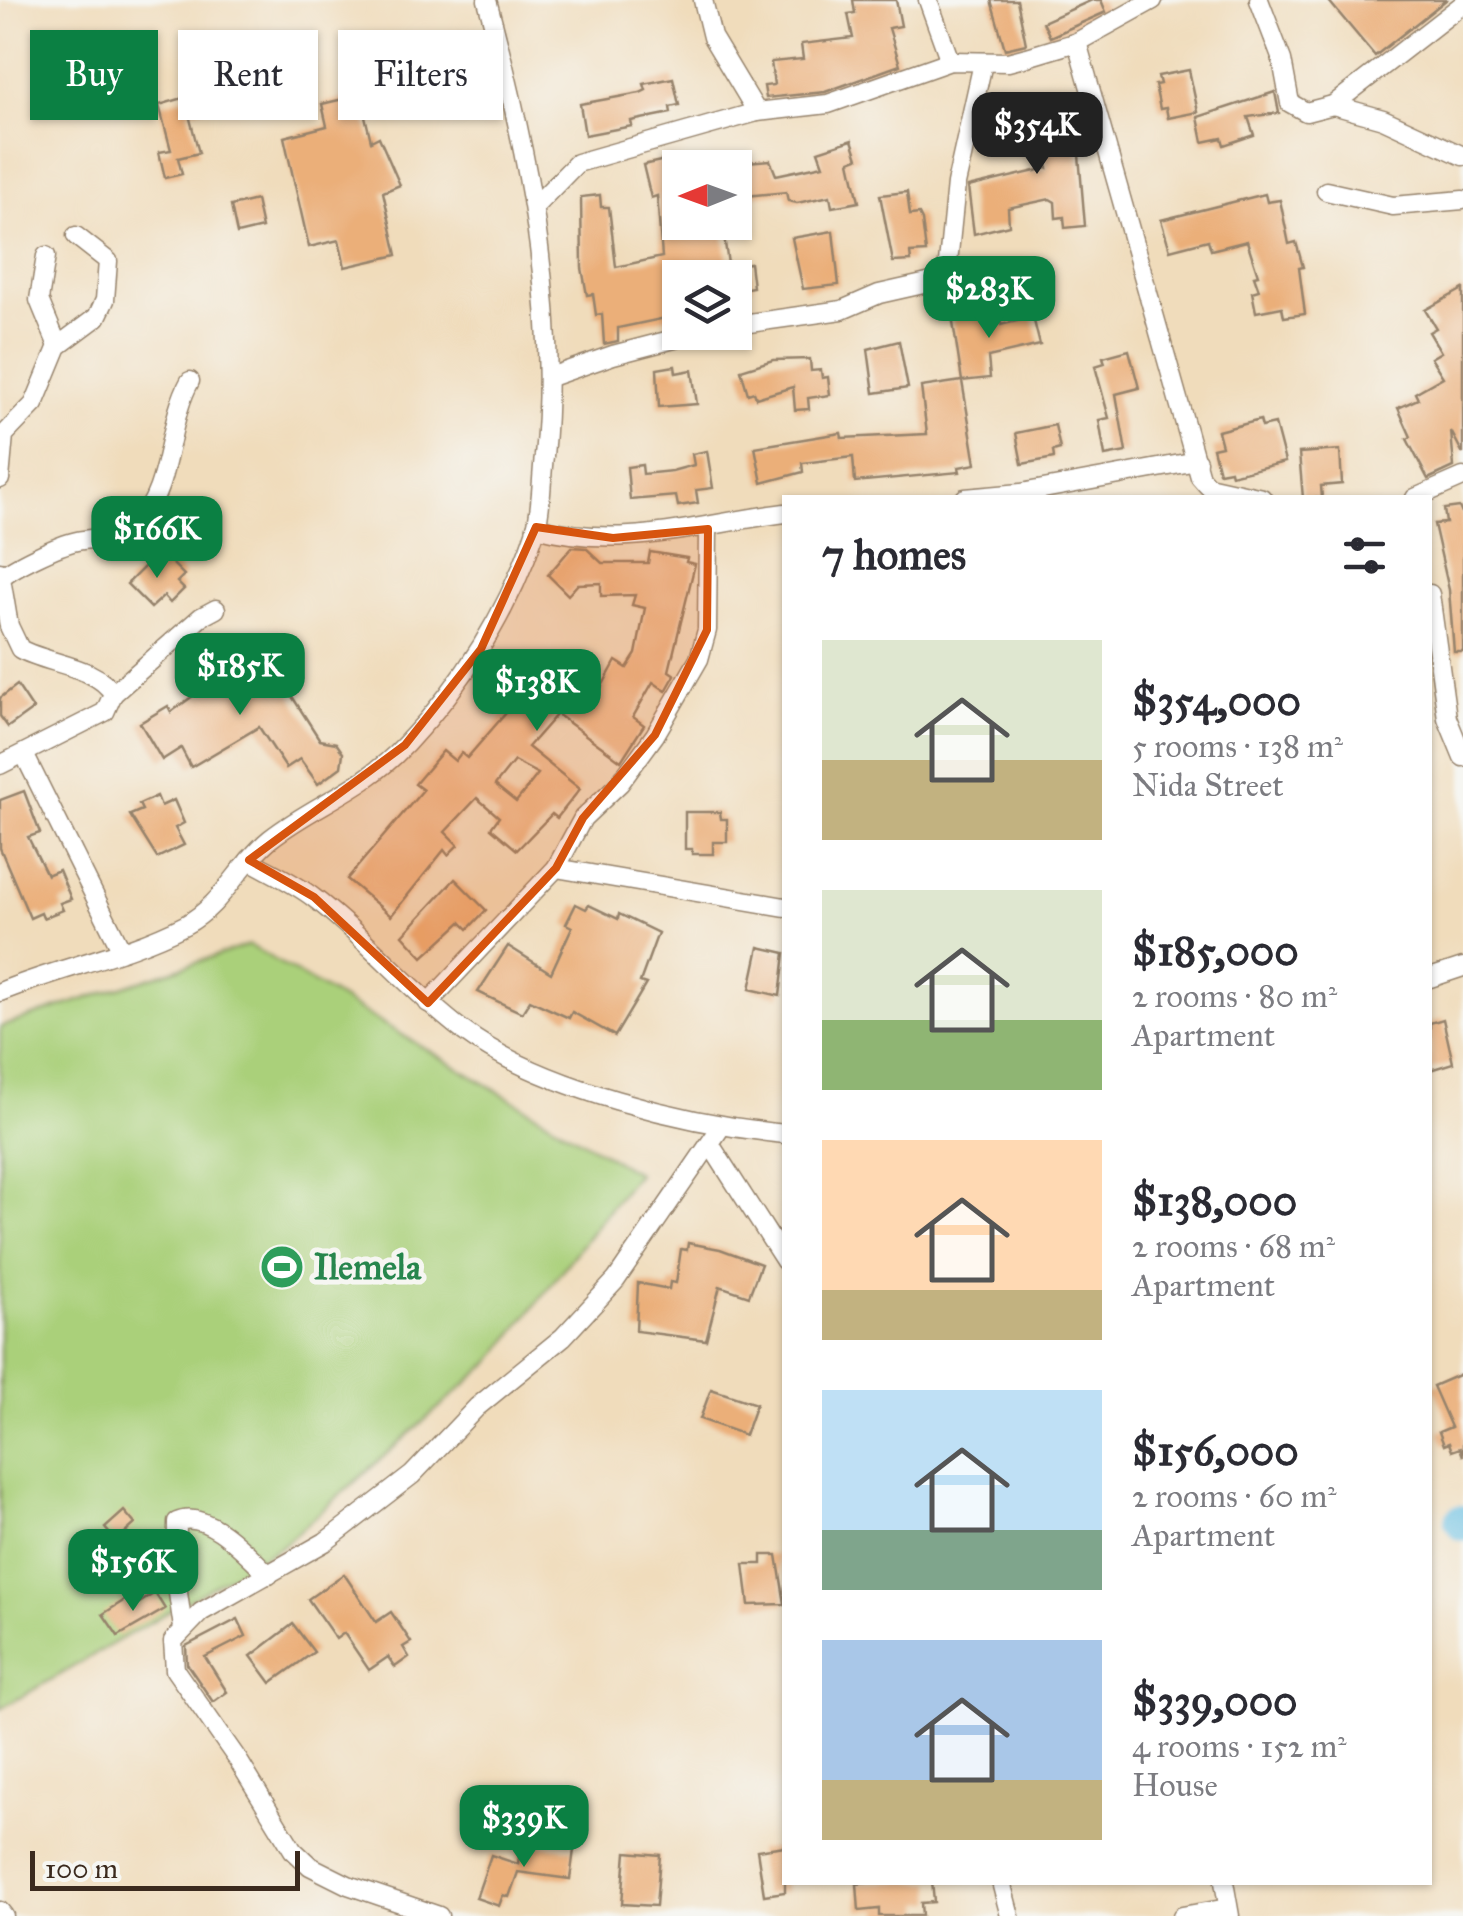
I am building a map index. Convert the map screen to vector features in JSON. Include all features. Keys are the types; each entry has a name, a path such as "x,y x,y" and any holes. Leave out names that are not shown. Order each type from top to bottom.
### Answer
{"street":[{"path":"0,992 188,924 218,901 270,839 365,782 406,745 482,649 536,528 550,378 534,207 487,0"},
{"path":"704,0 712,37 757,112"},
{"path":"928,0 950,62"},
{"path":"534,207 577,162 757,112 828,104 950,62 1008,62 1077,42 1153,0"},
{"path":"1260,0 1282,60 1290,103 1306,112 1333,105 1463,4"},
{"path":"1077,42 1198,461 1208,486 1248,495"},
{"path":"752,323 842,310 879,294 942,280 947,272 956,184 983,62"},
{"path":"1333,105 1384,119 1463,156"},
{"path":"1326,191 1412,207 1463,200"},
{"path":"0,479 2,430 34,404 58,346 84,330 105,300 108,261 76,236"},
{"path":"46,256 38,300 58,346"},
{"path":"550,378 662,342"},
{"path":"113,694 107,683 93,676 20,649 9,626 0,575 75,541 108,538 135,527 157,489 178,407 190,381"},
{"path":"993,495 1198,461"},
{"path":"1421,495 1463,477"},
{"path":"536,528 614,538 708,529 782,515"},
{"path":"428,1003 556,868 583,818 620,784 656,735 699,659 710,610 708,529"},
{"path":"1432,608 1448,718 1463,757"},
{"path":"0,765 105,712 113,694 201,616 216,609"},
{"path":"24,754 122,951"},
{"path":"249,860 314,897 428,1003 500,1052 560,1078 721,1128 782,1134"},
{"path":"556,868 782,906"},
{"path":"1432,977 1463,967"},
{"path":"439,1916 348,1885 310,1866 292,1850 238,1760 175,1670 172,1641 182,1628 325,1542 412,1475 477,1407 563,1337 616,1280 721,1128"},
{"path":"710,1144 782,1256"},
{"path":"182,1628 176,1579 176,1522 198,1520 243,1549 268,1574"},
{"path":"1002,1885 1010,1916"},
{"path":"1182,1916 1229,1912 1224,1885"}],"highlighted area":[{"path":"536,527 613,538 708,529 707,630 655,735 583,818 556,868 428,1003 314,897 249,860 405,745 481,649"}],"green space":[{"name":"Ilemela","path":"249,945 637,1173 492,1361 283,1545 0,1709 0,1027"}],"building":[{"path":"853,0 896,0 901,26 889,28 900,65 825,92 766,98 764,86 774,85 771,62 803,59 801,44 853,38 848,14 855,13"},
{"path":"991,0 1017,0 1026,44 1005,49"},
{"path":"1092,0 1101,0 1106,12 1050,37 1043,22"},
{"path":"1328,0 1446,0 1375,56"},
{"path":"1189,70 1198,112 1168,118 1166,108 1160,109 1155,85 1160,84 1158,76"},
{"path":"673,78 679,105 670,107 671,113 585,135 580,104 640,93 646,90 644,84"},
{"path":"1275,92 1279,113 1248,117 1254,135 1224,145 1222,138 1203,142 1198,117"},
{"path":"1062,98 1079,155 1085,226 1065,228 1064,217 1056,218 1055,202 1050,199 1008,208 1009,225 974,234 968,187 1048,168 1030,107"},
{"path":"178,99 178,120 190,120 199,153 178,158 182,174 165,178 159,152 171,150 159,105"},
{"path":"338,100 338,120 366,120 371,141 379,137 400,185 383,192 397,255 345,267 339,240 309,247 284,137 327,126 322,104"},
{"path":"852,140 858,158 850,161 859,202 832,207 830,196 797,203 788,201 786,192 752,195 752,162 770,160 776,175 823,165 818,151"},
{"path":"662,161 662,240 725,240 727,260 662,260 662,319 618,328 618,341 604,344 602,314 596,315 593,294 587,295 582,268 581,197 600,195 601,207 609,207 616,267 662,257 657,196 651,198 643,165"},
{"path":"907,192 910,215 919,214 922,220 926,252 910,253 911,261 893,262 880,195"},
{"path":"1265,194 1267,202 1280,200 1289,244 1296,242 1303,267 1299,268 1305,314 1284,317 1282,307 1256,312 1252,292 1259,290 1254,276 1258,275 1247,241 1211,250 1208,240 1170,250 1161,220"},
{"path":"256,200 262,228 237,234 231,206"},
{"path":"833,231 839,285 803,289 792,238"},
{"path":"1463,289 1463,454 1451,431 1454,467 1428,479 1407,439 1411,437 1398,408 1418,399 1415,393 1443,377 1431,358 1441,352 1429,332 1436,328 1425,310"},
{"path":"1000,314 1001,325 1033,317 1040,345 988,357 990,378 962,381 952,316"},
{"path":"899,341 908,388 874,393 868,349"},
{"path":"1129,350 1139,388 1116,394 1126,452 1105,456 1099,420 1109,418 1095,366 1105,363 1103,357"},
{"path":"810,359 811,371 821,370 822,378 828,377 830,395 808,398 809,409 795,410 793,387 756,398 754,392 748,394 741,370 773,360"},
{"path":"675,366 676,373 692,370 697,404 659,407 657,369"},
{"path":"962,381 976,464 959,467 960,472 855,482 853,457 802,463 803,472 762,483 755,447 841,433 842,438 927,434 921,387"},
{"path":"1260,420 1262,427 1275,424 1285,462 1231,475 1230,470 1219,472 1213,448 1222,446 1218,431"},
{"path":"1055,425 1060,449 1053,451 1054,458 1022,464 1016,433"},
{"path":"1340,450 1342,484 1321,486 1322,495 1303,495 1299,453"},
{"path":"707,451 713,488 696,490 698,503 678,506 676,496 630,500 627,467 642,465 643,474 672,471 694,465 692,454"},
{"path":"1459,507 1463,516 1463,652 1454,652 1449,590 1434,524 1446,523 1444,509"},
{"path":"572,547 586,548 602,563 648,563 650,552 687,558 686,562 695,564 669,671 675,675 666,691 653,682 633,717 644,725 621,761 557,714 528,747 580,789 557,818 552,814 517,850 491,828 499,817 477,798 445,832 458,845 448,855 444,850 391,916 347,879 423,790 415,784 443,751 455,761 461,753 467,758 513,705 517,708 548,664 582,695 589,685 599,692 616,661 627,668 636,654 645,608 632,605 635,595 601,596 601,583 578,584 568,595 548,575","holes":["514,761 538,774 516,802 495,785"]},
{"path":"160,551 184,575 177,582 184,589 170,603 164,596 151,608 127,584"},
{"path":"214,635 258,681 270,672 285,693 288,690 320,740 336,743 343,753 341,767 318,784 300,759 286,768 259,727 191,767 181,748 162,760 140,723 168,706 171,712 216,679 193,654"},
{"path":"17,685 33,709 8,727 0,716 0,698"},
{"path":"24,791 40,833 28,837 47,875 59,870 71,899 60,903 63,910 43,918 41,913 30,918 0,848 0,800"},
{"path":"157,796 161,806 174,800 184,823 175,828 184,845 157,858 130,815 142,810 139,804"},
{"path":"685,812 720,812 721,819 727,819 727,842 713,842 713,854 692,854 692,849 685,849"},
{"path":"455,879 486,910 468,929 461,922 423,957 403,935"},
{"path":"576,904 586,909 589,905 618,919 619,914 658,933 640,982 646,984 615,1036 572,1012 569,1018 530,1000 522,1013 478,992 508,946 551,973 572,927 566,924"},
{"path":"759,947 782,952 780,996 750,989"},
{"path":"1443,1019 1453,1063 1432,1069 1432,1022"},
{"path":"688,1243 720,1249 761,1264 749,1296 720,1286 706,1340 636,1331 638,1283 669,1289 670,1282 676,1283 681,1249 687,1250"},
{"path":"1463,1373 1463,1456 1460,1448 1452,1451 1449,1443 1444,1445 1439,1432 1451,1427 1433,1386"},
{"path":"711,1389 756,1404 745,1435 700,1419"},
{"path":"124,1511 135,1524 116,1541 105,1528"},
{"path":"762,1555 777,1555 782,1604 749,1605 744,1564 762,1564"},
{"path":"344,1574 376,1622 391,1612 411,1642 403,1647 409,1657 395,1667 388,1657 369,1670 344,1633 336,1639 308,1599"},
{"path":"155,1593 165,1609 118,1636 103,1614 128,1598 133,1607"},
{"path":"238,1619 246,1636 205,1657 227,1692 213,1702 187,1664 186,1646"},
{"path":"293,1624 314,1652 271,1683 251,1656"},
{"path":"521,1842 574,1850 570,1879 518,1872 509,1897 503,1895 499,1906 476,1898 491,1855 518,1864"},
{"path":"782,1846 785,1892 764,1895 757,1850"},
{"path":"626,1852 660,1855 656,1906 622,1904"},
{"path":"857,1885 932,1885 934,1902 921,1903 922,1916 879,1916 879,1909 859,1911"}],"waterway":[{"path":"1460,1521 1463,1525"}],"place":[{"name":"Ilemela","path":"282,1267"}]}
